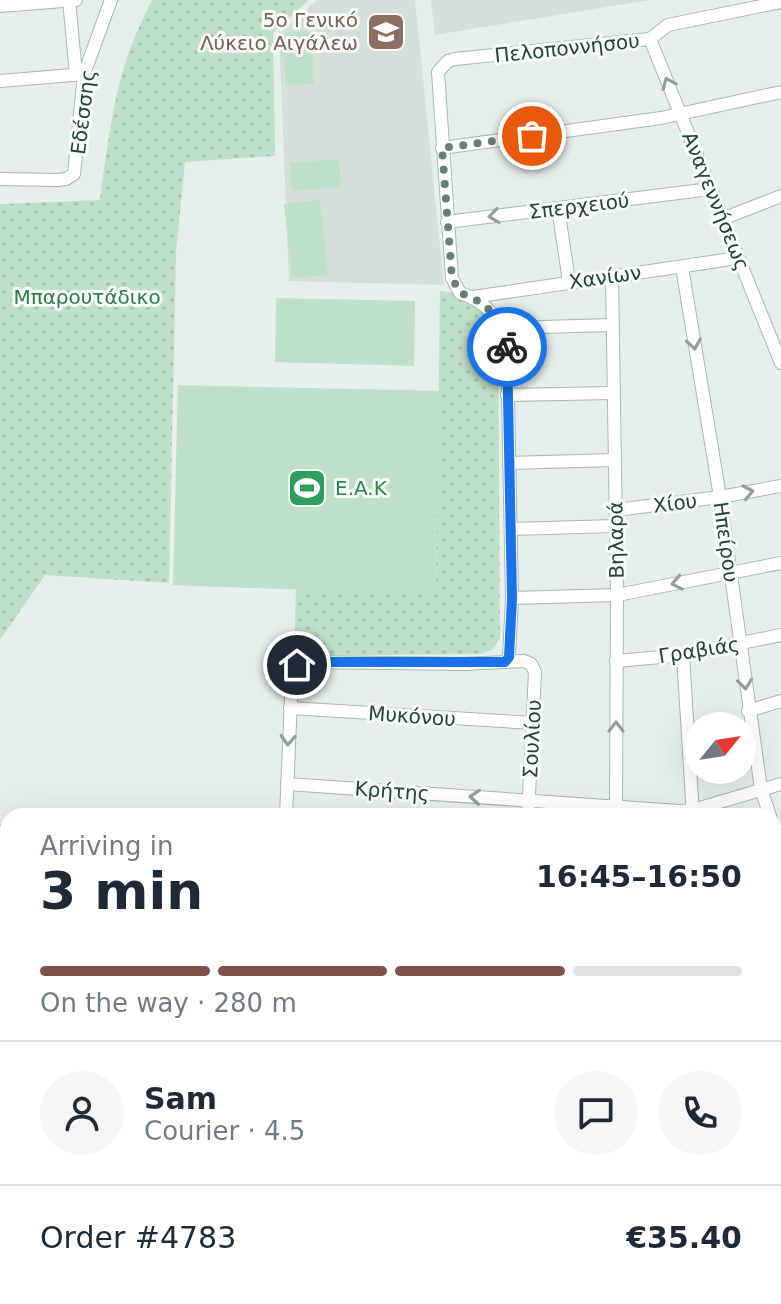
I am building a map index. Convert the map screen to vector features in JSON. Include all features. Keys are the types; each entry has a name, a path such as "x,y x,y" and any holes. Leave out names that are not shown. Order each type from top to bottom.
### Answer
{"street":[{"path":"0,81 80,74 69,0"},
{"path":"0,6 76,0"},
{"name":"Εδέσσης","path":"0,179 57,180 71,177 76,169 80,74 111,0"},
{"name":"Πελοποννήσου","path":"442,148 437,79 443,65 455,59 650,39 668,25 781,2"},
{"name":"Αναγεννήσεως","path":"650,39 738,258 778,341 781,363"},
{"path":"286,808 292,675 297,665 306,662 505,662 509,657 511,529 504,328 473,297 460,293 452,278 442,148 681,114 781,92"},
{"name":"Σπερχειού","path":"447,222 710,189"},
{"path":"722,219 781,196"},
{"path":"558,208 569,281"},
{"name":"Χανίων","path":"473,297 738,258"},
{"name":"Ηπείρου","path":"682,267 720,497 748,711 761,789 767,808"},
{"name":"Βηλαρά","path":"612,275 617,595 616,805"},
{"path":"504,328 612,325"},
{"path":"507,395 613,393"},
{"path":"509,463 614,460"},
{"name":"Χίου","path":"616,510 781,486"},
{"path":"511,529 615,526"},
{"path":"512,598 617,595 781,563"},
{"name":"Γραβιάς","path":"616,661 683,655 781,635"},
{"path":"683,655 693,808"},
{"name":"Σουλίου","path":"505,662 524,661 531,664 535,672 529,808"},
{"path":"748,711 781,701"},
{"name":"Μυκόνου","path":"290,708 534,723"},
{"name":"Κρήτης","path":"287,784 648,808"},
{"name":"Κρήτης","path":"707,808 781,784"}],"shaded area":[{"path":"317,0 415,0 444,285 289,281 279,34"},
{"path":"431,0 650,0 435,35"}],"green space":[{"name":"Μπαρουτάδικο","path":"152,0 309,0 273,33 275,156 185,162 176,252 169,583 45,575 0,640 0,204 100,200 111,122 120,84 131,46"},
{"path":"311,31 314,84 286,85 283,33"},
{"path":"339,159 341,187 292,191 290,163"},
{"path":"320,200 328,275 292,278 284,204"},
{"path":"440,291 458,295 475,305 498,334 500,638 493,649 482,654 294,656 296,589 436,594"},
{"path":"276,298 415,301 414,366 275,362"},
{"name":"E.A.K","path":"178,385 439,391 436,595 173,585"}],"way so far":[{"path":"507,347 504,328 495,316 473,297 460,293 452,278 442,148 532,136"}],"place":[{"name":"5ο Γενικό Λύκειο Αιγάλεω","path":"386,32"},
{"name":"E.A.K","path":"307,488"}],"route":[{"path":"297,665 306,662 464,664 505,662 509,657 512,598 507,347"}]}
